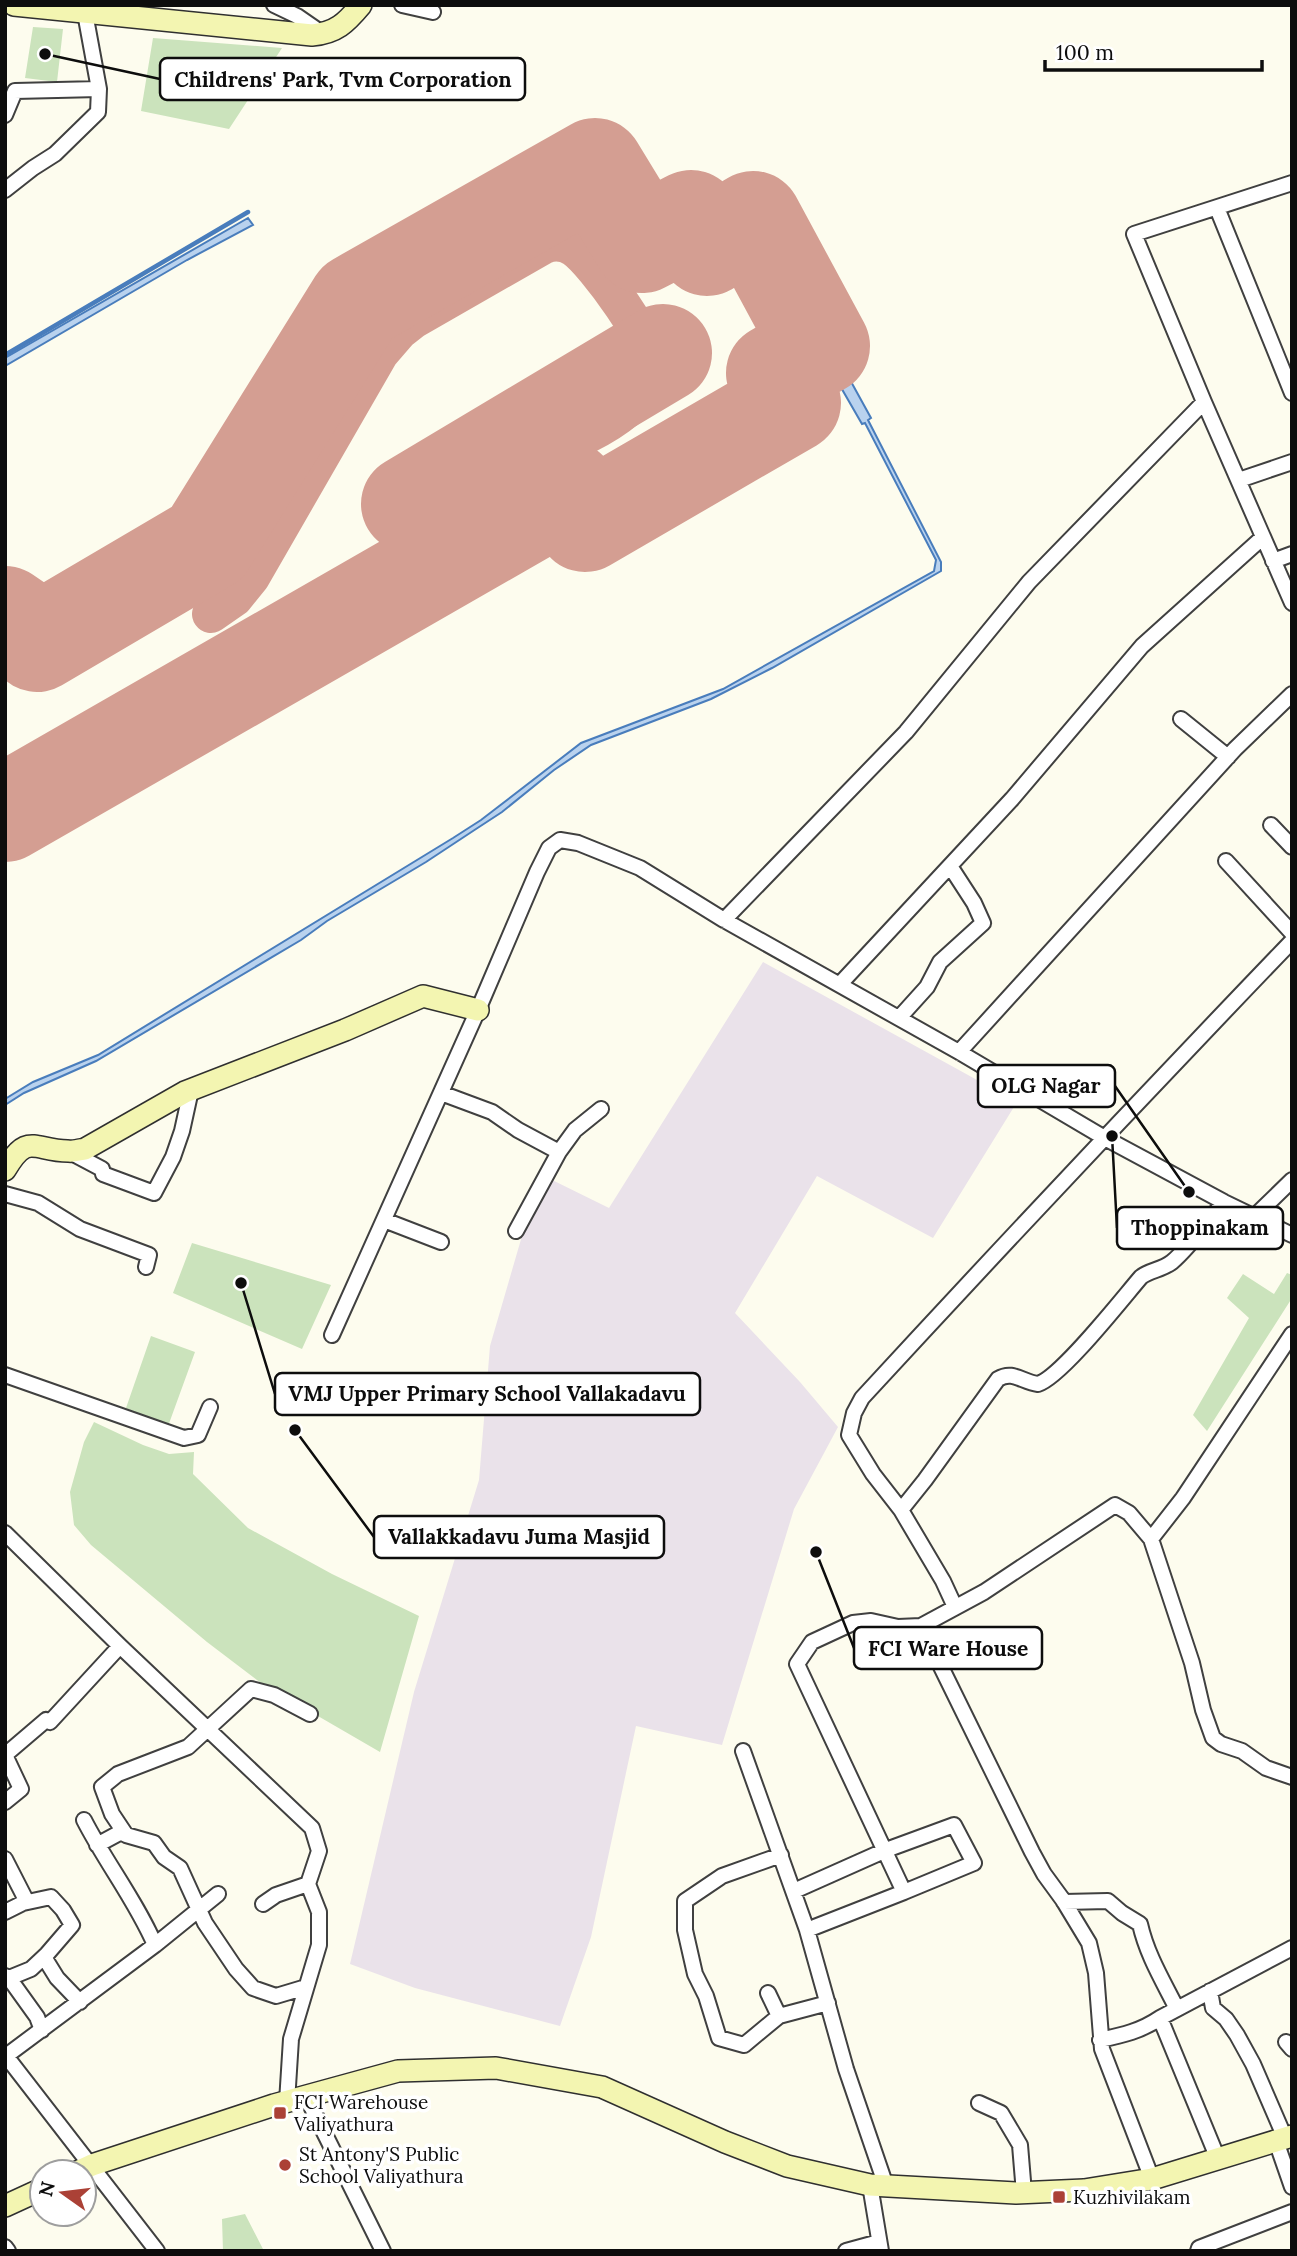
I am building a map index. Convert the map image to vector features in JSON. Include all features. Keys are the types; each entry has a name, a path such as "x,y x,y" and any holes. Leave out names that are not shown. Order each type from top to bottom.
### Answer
{"main road":[{"path":"13,5 312,36 341,27 361,5"},
{"path":"5,1170 22,1148 32,1145 68,1152 85,1149 132,1120 191,1090 424,996 478,1010"},
{"path":"98,2163 296,2099 398,2071 496,2068 602,2087 725,2142 787,2166 878,2186 1024,2193 1084,2190 1152,2179 1284,2138"},
{"path":"5,2206 28,2195"}],"street":[{"path":"274,5 297,16 323,34"},
{"path":"402,5 433,12"},
{"path":"5,190 55,155 98,112 99,89 85,13"},
{"path":"5,115 15,91 99,89"},
{"path":"1292,183 1134,234 1292,603"},
{"path":"1217,208 1292,393"},
{"path":"724,920 906,732 1029,582 1204,402"},
{"path":"1239,480 1292,462"},
{"path":"839,984 1012,799 1142,646 1262,538"},
{"path":"1273,561 1292,554"},
{"path":"959,1052 1228,757 1292,694"},
{"path":"1181,719 1228,757"},
{"path":"1271,825 1292,847"},
{"path":"332,1335 537,872 549,848 560,840 578,843 640,868 724,920 959,1052 1103,1137 1292,1235"},
{"path":"1226,861 1292,933"},
{"path":"899,1018 927,986 940,962 983,923 974,903 950,866"},
{"path":"955,1606 901,1510 853,1444 849,1435 853,1413 862,1398 1103,1137 1292,941"},
{"path":"68,1152 102,1169 103,1174 154,1193 173,1157 191,1090"},
{"path":"441,1093 492,1112 559,1152"},
{"path":"516,1231 559,1152 575,1130 601,1109"},
{"path":"1256,1215 1292,1180"},
{"path":"5,1194 38,1203 80,1229 149,1255 146,1267"},
{"path":"901,1510 998,1379 1011,1374 1038,1384 1050,1378 1141,1277 1171,1263 1224,1202"},
{"path":"384,1220 441,1242"},
{"path":"1151,1539 1182,1498 1292,1334"},
{"path":"5,1375 184,1438 198,1435 210,1407"},
{"path":"904,1892 797,1664 812,1642 853,1623 870,1620 898,1627 921,1626 984,1592 1115,1505 1129,1513 1151,1539 1192,1663 1213,1738 1241,1751 1266,1768 1292,1777"},
{"path":"5,1533 312,1828 318,1851 309,1884 318,1912 318,1945 290,2039 296,2099 383,2251"},
{"path":"921,1626 1032,1852 1089,1943 1096,1973 1100,2040 1152,2179"},
{"path":"5,1802 21,1789 5,1755 46,1720 50,1722 120,1646"},
{"path":"306,1987 276,1996 253,1988 236,1969 205,1923 180,1868 164,1857 154,1843 126,1835 112,1814 102,1787 118,1774 188,1747 251,1689 274,1695 310,1714"},
{"path":"743,1751 807,1930 878,2186 880,2246 846,2251"},
{"path":"84,1820 144,1918 155,1945"},
{"path":"794,1891 886,1850 954,1825 974,1863 807,1930"},
{"path":"97,1845 123,1831"},
{"path":"780,1855 722,1876 685,1902 685,1930 695,1974 706,1996 719,2038 744,2045 779,2017 828,2003"},
{"path":"5,1859 27,1902"},
{"path":"263,1904 276,1895 309,1884"},
{"path":"77,2158 6,2056 155,1945 218,1894"},
{"path":"5,1912 27,1902 51,1897 72,1925 31,1969 7,1977 37,2017 42,2030"},
{"path":"1064,1902 1108,1901 1140,1924 1152,1961 1177,2009"},
{"path":"1100,2040 1134,2033 1292,1948"},
{"path":"44,1957 57,1978 80,2002"},
{"path":"1210,1992 1213,2008 1226,2019 1252,2064 1284,2138 1292,2187"},
{"path":"768,1993 779,2017"},
{"path":"1160,2018 1218,2159"},
{"path":"979,2103 1001,2113 1020,2146 1024,2193"},
{"path":"98,2184 157,2251"},
{"path":"1198,2251 1199,2248 1292,2212"}],"shaded area":[{"path":"763,962 1017,1102 933,1238 817,1176 735,1313 838,1427 794,1509 722,1745 636,1726 591,1937 560,2026 415,1988 350,1964 414,1692 479,1480 490,1346 540,1174 609,1208"}],"green space":[{"path":"33,27 63,29 57,82 25,78"},
{"path":"153,38 282,48 229,129 141,111"},
{"path":"192,1243 331,1285 302,1349 173,1293"},
{"path":"1287,1273 1292,1275 1292,1298 1207,1431 1193,1415 1249,1318 1227,1298 1243,1274 1274,1294"},
{"path":"151,1336 195,1352 167,1429 126,1408"},
{"path":"94,1422 169,1454 194,1452 193,1474 248,1528 332,1574 419,1616 380,1752 261,1683 207,1642 91,1545 74,1525 70,1492 84,1442"},
{"path":"245,2214 264,2251 223,2251 222,2219"}],"water":[{"path":"248,218 253,225 187,260 5,366 5,358"},
{"path":"849,378 941,562 941,571 772,668 711,699 591,745 554,770 502,812 301,940 96,1061 24,1093 5,1105 5,1099 33,1082 98,1055 453,838 481,820 581,743 723,689 934,571 936,560 865,423 862,424 839,384"}],"waterway":[{"path":"5,355 248,212"}],"taxiway":[{"path":"211,614 234,598 251,577 380,353 399,331 413,320 544,245 559,243 571,246 609,287 646,345 653,372 649,382 627,409 588,434 481,463 453,475"}],"runway":[{"path":"5,615 24,628 37,643 207,543 357,302 595,167 642,244 691,219 707,247 753,220 821,346 775,373 792,403 585,523 568,490 5,813"},
{"path":"410,504 663,353"}],"place":[{"name":"Childrens' Park, Tvm Corporation","path":"45,54"},
{"name":"Thoppinakam","path":"1112,1136"},
{"name":"OLG Nagar","path":"1189,1192"},
{"name":"VMJ Upper Primary School Vallakadavu","path":"241,1283"},
{"name":"Vallakkadavu Juma Masjid","path":"295,1430"},
{"name":"FCI Ware House","path":"816,1552"},
{"name":"FCI Warehouse Valiyathura","path":"280,2113"},
{"name":"St Antony'S Public School Valiyathura","path":"285,2165"},
{"name":"Kuzhivilakam","path":"1059,2197"}]}
